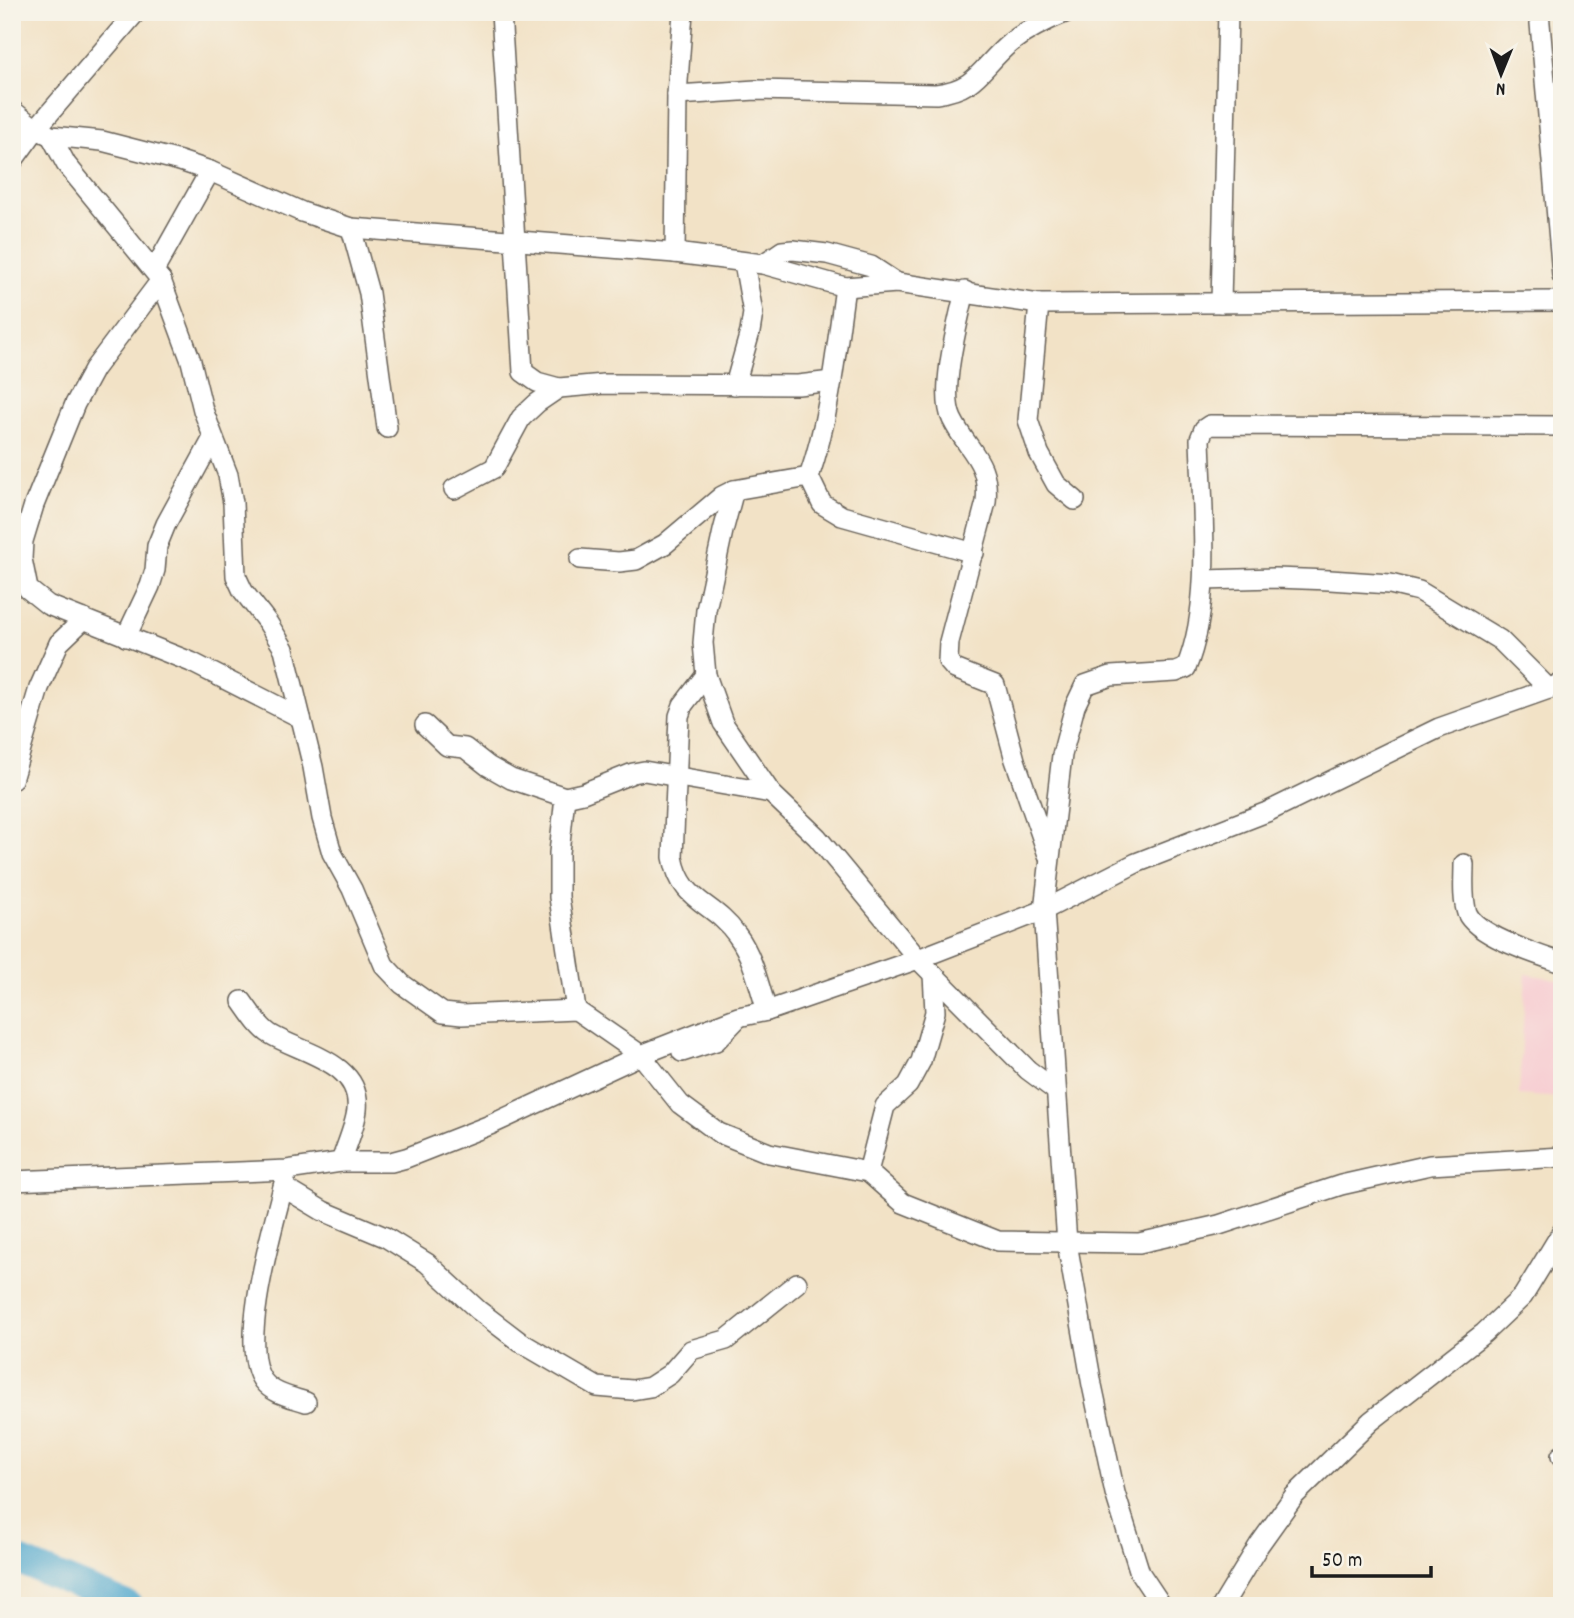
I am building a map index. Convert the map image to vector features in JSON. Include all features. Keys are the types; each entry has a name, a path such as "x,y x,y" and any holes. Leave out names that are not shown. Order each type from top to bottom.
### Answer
{"street":[{"path":"15,155 43,132 135,12"},
{"path":"501,12 523,372 537,382 559,387 604,384 798,385 832,381"},
{"path":"675,253 677,95 683,12"},
{"path":"677,95 755,90 936,94 955,92 970,84 1010,44 1044,20 1068,12"},
{"path":"1221,303 1228,12"},
{"path":"1539,12 1562,275"},
{"path":"12,110 43,132 66,164 158,275 191,361 203,410 228,475 233,503 236,576 243,591 268,622 284,649 332,853 369,925 384,965 402,984 443,1013 462,1015 576,1010 647,1053 680,1104 719,1133 769,1153 868,1172 903,1203 998,1241 1139,1243 1219,1225 1341,1185 1430,1165 1562,1157"},
{"path":"43,132 102,141 210,171 302,212 351,228 675,253 753,264 845,287 897,283 1040,304 1562,301"},
{"path":"210,171 158,275 94,369 75,404 34,505 23,541 20,592 191,662 301,718"},
{"path":"351,228 369,293 387,428"},
{"path":"753,264 782,251 827,254 871,266 897,283"},
{"path":"735,384 753,313 753,264"},
{"path":"845,287 832,381 818,452 809,477 822,504 842,516 974,553"},
{"path":"965,291 947,392 951,418 985,472 988,483 986,502 949,642 947,661 955,669 995,685 1015,760 1049,858"},
{"path":"1040,304 1028,420 1040,453 1056,484 1075,500"},
{"path":"454,489 494,468 521,418 559,387"},
{"path":"1162,1606 1140,1573 1115,1493 1092,1385 1067,1242 1044,910 1062,755 1075,706 1085,685 1111,676 1176,672 1186,668 1192,654 1204,580 1200,439 1203,429 1210,425 1562,426"},
{"path":"126,637 150,586 155,570 157,546 166,524 213,438"},
{"path":"580,559 619,562 636,560 665,544 722,496 734,490 809,477"},
{"path":"734,490 706,610 703,643 706,675 723,723 771,793 817,837 918,959 1028,1070 1055,1090"},
{"path":"1204,580 1331,580 1390,584 1419,591 1500,640 1555,685"},
{"path":"48,605 59,643"},
{"path":"12,780 39,688 59,643 84,618"},
{"path":"706,675 683,705 679,716 673,857 676,871 686,891 722,917 745,947 767,1011"},
{"path":"12,1181 285,1179 341,1162 391,1162 406,1158 490,1125 647,1053 677,1054 716,1041 730,1029 738,1017 767,1011 918,959 1044,910 1136,863 1267,812 1439,728 1555,685"},
{"path":"425,725 447,746 465,748 510,779 565,797 644,771 771,793"},
{"path":"565,797 559,853 559,897 576,1010"},
{"path":"1464,864 1464,896 1468,915 1486,932 1503,941 1562,963"},
{"path":"933,974 935,1012"},
{"path":"868,1172 885,1106 908,1085 915,1074 935,1012 951,991"},
{"path":"242,1001 266,1032 338,1067 351,1082 357,1110 341,1162"},
{"path":"285,1179 323,1211 385,1237 427,1263 478,1310 520,1342 597,1387 632,1390 650,1387 670,1374 691,1350 726,1340 797,1283"},
{"path":"285,1179 263,1270 252,1338 254,1362 262,1380 273,1391 306,1402"},
{"path":"1222,1606 1259,1545 1294,1496 1371,1421 1484,1333 1522,1296 1562,1232"}],"shaded area":[{"path":"1526,974 1562,980 1562,1098 1519,1095"}],"waterway":[{"path":"12,1558 129,1606"}]}
